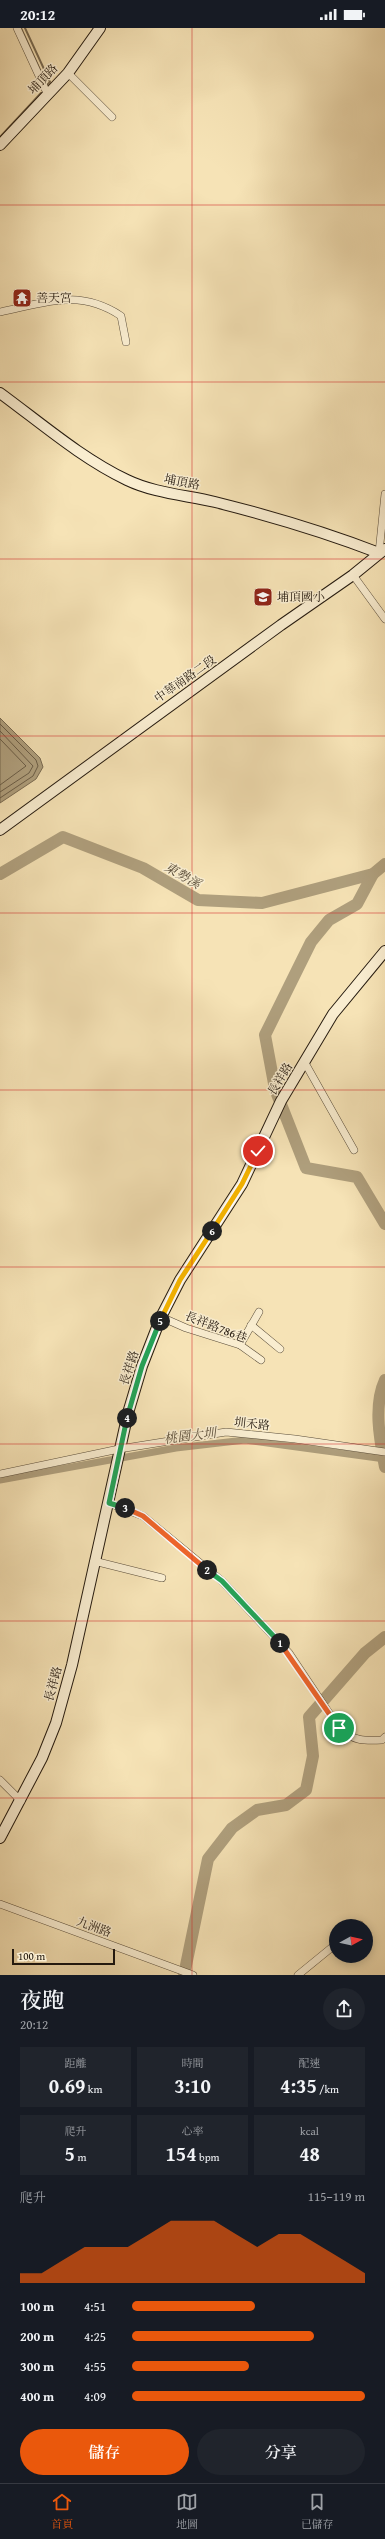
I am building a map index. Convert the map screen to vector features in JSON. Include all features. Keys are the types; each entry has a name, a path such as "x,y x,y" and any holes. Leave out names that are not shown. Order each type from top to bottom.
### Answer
{"street":[{"path":"17,28 48,93"},
{"name":"埔頂路","path":"0,145 68,73 100,28"},
{"path":"68,73 112,117"},
{"path":"0,312 69,298 96,303 121,316 126,342"},
{"name":"埔頂路","path":"0,393 79,450 128,481 170,494 198,498 292,522 382,551"},
{"path":"382,551 385,494"},
{"name":"中華南路二段","path":"0,830 281,625 353,575 382,551"},
{"path":"353,575 385,619"},
{"name":"長祥路","path":"0,1838 21,1801 42,1758 56,1723 72,1665 94,1561 109,1503 118,1455 142,1366 161,1317 180,1280 242,1184 283,1098 333,1014 385,951"},
{"path":"305,1063 354,1150"},
{"path":"240,1345 259,1312"},
{"name":"長祥路786巷","path":"161,1317 186,1328 240,1345 261,1360"},
{"path":"251,1325 280,1349"},
{"name":"圳禾路","path":"0,1474 118,1455 226,1432 295,1439 384,1452"},
{"path":"109,1503 143,1516 222,1581 289,1653 347,1735 361,1741 382,1740 385,1737"},
{"path":"94,1561 162,1578"},
{"path":"0,1780 21,1801"},
{"name":"九洲路","path":"0,1904 191,1974"},
{"path":"298,1975 329,1950"}],"water":[{"path":"0,718 40,758 43,767 36,779 0,803"}],"waterway":[{"path":"21,28 41,72"},
{"path":"25,28 50,82 47,85"},
{"path":"0,137 41,93"},
{"name":"東勢溪","path":"0,874 63,837 143,868 198,900 262,903 373,874 385,864"},
{"path":"373,874 357,904 329,920 311,942 265,1035 275,1089 306,1168 357,1177 385,1224"},
{"path":"385,1380 381,1390 378,1412 385,1467"},
{"name":"桃園大圳","path":"0,1480 176,1448 245,1440 385,1459"},
{"path":"184,1975 208,1859 232,1828 257,1810 286,1805 306,1790 313,1756 309,1717 365,1653 385,1637"}],"place":[{"name":"善天宮","path":"22,298"},
{"name":"埔頂國小","path":"263,597"}],"route":[{"path":"258,1151 242,1184 180,1280 161,1317 142,1366 128,1413 116,1462 109,1503 143,1516 189,1556 222,1581 289,1653 339,1728"}]}
